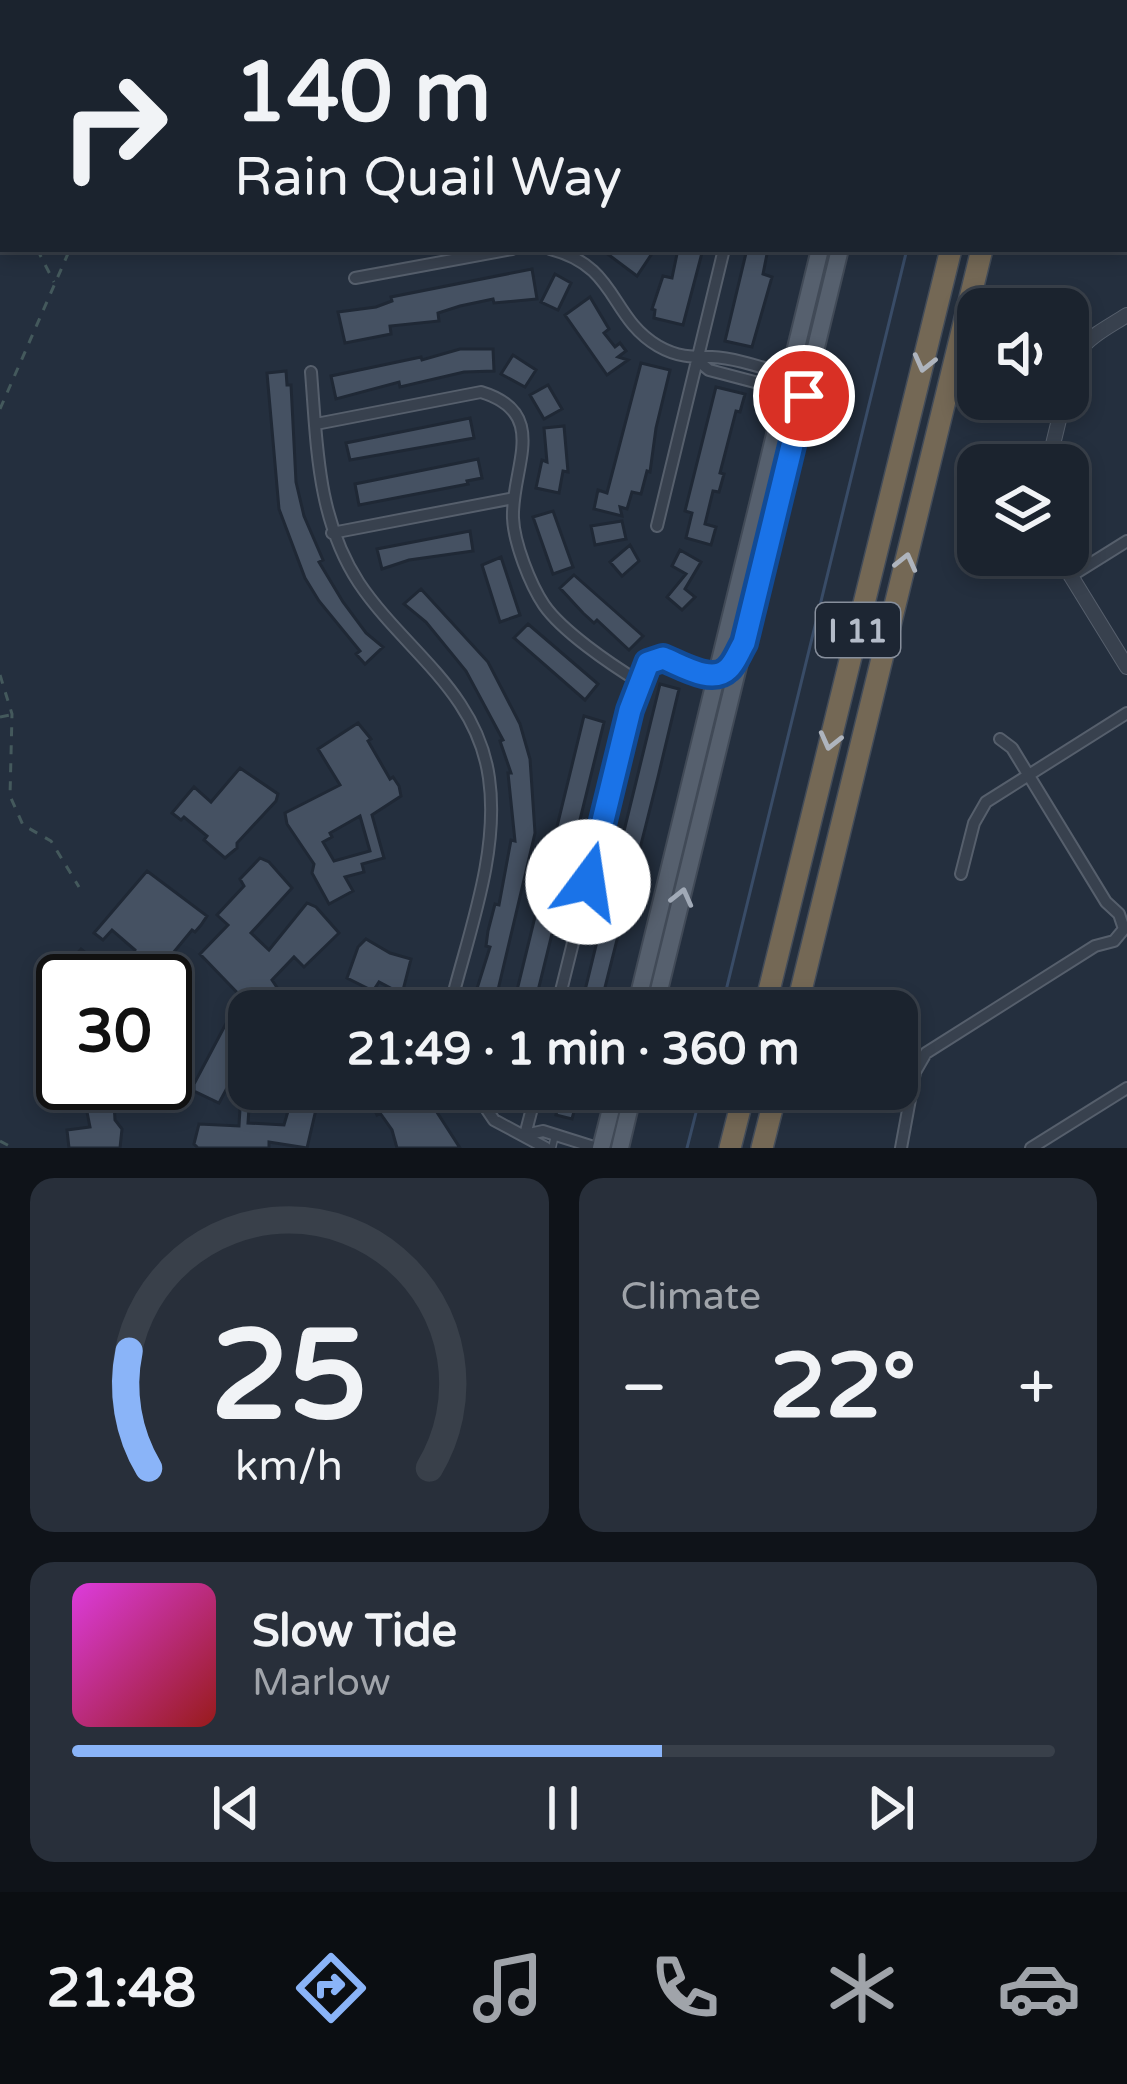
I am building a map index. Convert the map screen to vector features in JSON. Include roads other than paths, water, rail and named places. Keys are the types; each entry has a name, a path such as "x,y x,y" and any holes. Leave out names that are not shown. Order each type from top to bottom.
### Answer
{"highway":[{"name":"I 11","path":"769,990 951,252"},
{"name":"I 11","path":"801,990 981,252"},
{"path":"730,1148 740,1110"},
{"path":"762,1148 772,1110"}],"main road":[{"path":"658,990 744,643 819,252"},
{"path":"640,990 712,694 710,675 839,252"},
{"path":"710,675 727,671 744,643"},
{"path":"599,1148 610,1110"},
{"path":"620,1148 629,1110"}],"street":[{"path":"356,278 480,252"},
{"path":"559,252 597,272 633,325 653,344 697,360 710,370 747,372 797,386"},
{"path":"657,526 723,252"},
{"path":"1089,340 1127,315"},
{"path":"311,372 320,482 332,533 360,584 460,701 477,734 489,774 490,844 454,990"},
{"path":"316,424 482,392 500,398 522,423 514,527 545,608 638,681"},
{"path":"332,533 514,498"},
{"path":"1089,565 1127,542"},
{"path":"1071,576 1127,667"},
{"path":"561,990 638,681 648,663 663,658 710,675"},
{"path":"961,874 978,812 998,793 1127,713"},
{"path":"901,1148 915,1072 926,1053 1095,946 1114,941 1124,929 1119,914 1106,902 1012,748 1000,739"},
{"path":"1030,1148 1126,1090"},
{"path":"487,1110 494,1120 525,1135 543,1131 551,1144 599,1148"},
{"path":"525,1135 532,1110"}],"waterway":[{"path":"726,990 906,252"},
{"path":"687,1148 697,1110"}]}
